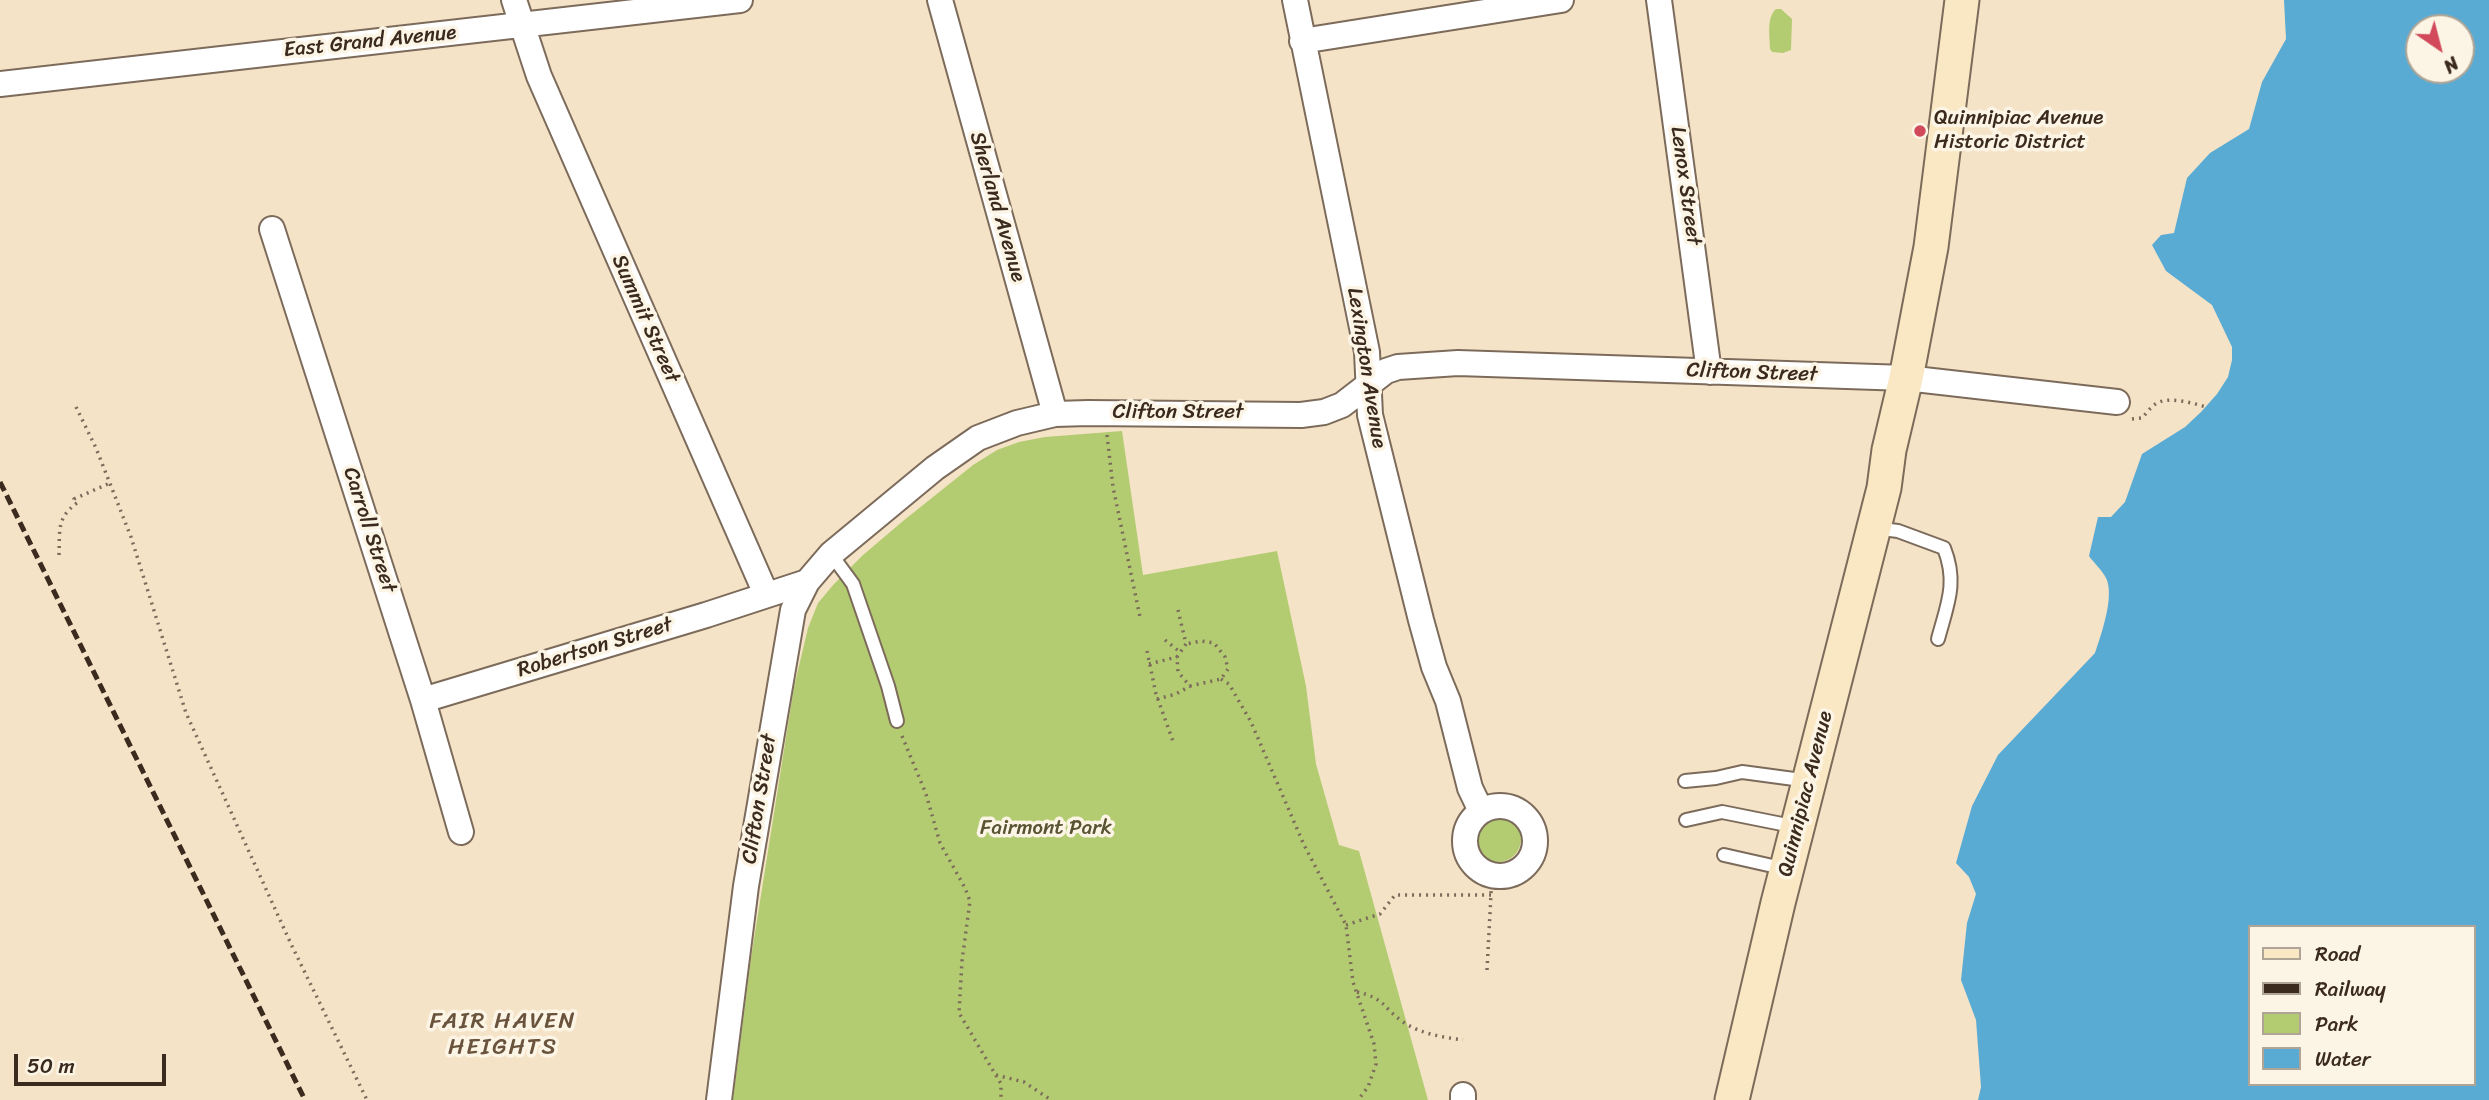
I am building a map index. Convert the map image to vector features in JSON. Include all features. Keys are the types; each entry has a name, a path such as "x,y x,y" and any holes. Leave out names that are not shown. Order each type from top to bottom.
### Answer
{"main road":[{"name":"Quinnipiac Avenue","path":"1732,1100 1787,869 1884,488 1889,450 1915,379 1962,0"}],"street":[{"name":"Summit Street","path":"514,0 538,76 766,594"},
{"name":"East Grand Avenue","path":"0,84 740,0"},
{"name":"Sherland Avenue","path":"940,0 1055,414"},
{"name":"Lexington Avenue","path":"1295,0 1367,352 1370,415 1434,667 1448,701 1470,788 1481,811"},
{"path":"1302,41 1561,0"},
{"name":"Lenox Street","path":"1659,0 1709,372"},
{"name":"Carroll Street","path":"272,229 423,699 461,832"},
{"name":"Clifton Street","path":"719,1100 739,934 793,610 807,582 831,554 935,468 978,438 1017,423 1055,414 1189,412 1301,415 1324,412 1342,404 1386,371 1398,367 1458,363 1915,379 2120,409"},
{"path":"766,594 807,582"},
{"name":"Robertson Street","path":"423,699 706,615 766,594"},
{"path":"1491,806 1512,807 1529,820 1534,830 1533,853 1527,863 1518,872 1504,875 1491,885 1466,854 1464,842 1472,819 1481,811 1491,806"}],"lane":[{"path":"1874,528 1898,531 1944,548 1949,561 1952,589 1938,639"},
{"path":"831,554 853,584 888,686 897,721"},
{"path":"1685,780 1716,778 1742,772 1809,781"},
{"path":"1686,820 1722,812 1798,827"},
{"path":"1724,855 1787,869"}],"path":[{"path":"2120,409 2135,419 2142,418 2154,405 2164,400 2206,407"},
{"path":"76,407 96,447 135,549 186,713 290,944 367,1100"},
{"path":"1107,435 1113,487 1140,617"},
{"path":"59,555 61,523 65,512 77,503 74,499 110,483"},
{"path":"1178,610 1186,644"},
{"path":"1165,640 1179,655"},
{"path":"1157,699 1176,694 1190,686 1221,679 1228,669 1225,657 1214,643 1201,640 1186,644 1179,655 1178,672 1190,686"},
{"path":"1147,651 1157,699 1174,744"},
{"path":"1149,664 1179,655"},
{"path":"1221,679 1229,684 1251,722 1304,845 1346,925 1350,966 1374,1044 1376,1064 1368,1087 1358,1100"},
{"path":"897,721 926,794 940,843 970,901 959,1013 1001,1084 1001,1100"},
{"path":"1346,925 1380,914 1395,895 1491,885 1487,970"},
{"path":"1357,992 1374,996 1404,1022 1431,1035 1463,1040"},
{"path":"996,1076 1024,1082 1051,1100"}],"green space":[{"path":"1776,9 1781,9 1792,19 1791,50 1783,53 1772,52 1770,49 1770,22"},
{"name":"Fairmont Park","path":"1122,431 1143,575 1277,551 1306,686 1316,764 1339,845 1359,851 1428,1100 733,1100 751,958 794,687 808,628 818,603 863,555 973,465 997,450 1045,437"},
{"path":"1498,816 1514,823 1521,839 1514,855 1498,862 1482,855 1475,839 1482,823"}],"water":[{"path":"2284,0 2489,0 2489,1100 1978,1100 1981,1087 1976,1020 1961,980 1967,923 1976,894 1969,877 1956,863 1972,806 1998,755 2095,653 2109,595 2106,578 2089,556 2098,517 2111,517 2125,502 2142,454 2185,427 2217,394 2228,377 2232,347 2212,305 2166,271 2152,245 2161,235 2174,233 2187,178 2210,153 2249,129 2262,82 2286,39"}],"railway":[{"path":"0,482 305,1100"}],"place":[{"name":"Quinnipiac Avenue Historic District","path":"1920,131"}],"district":[{"name":"FAIR HAVEN HEIGHTS","path":"503,1035"}]}
